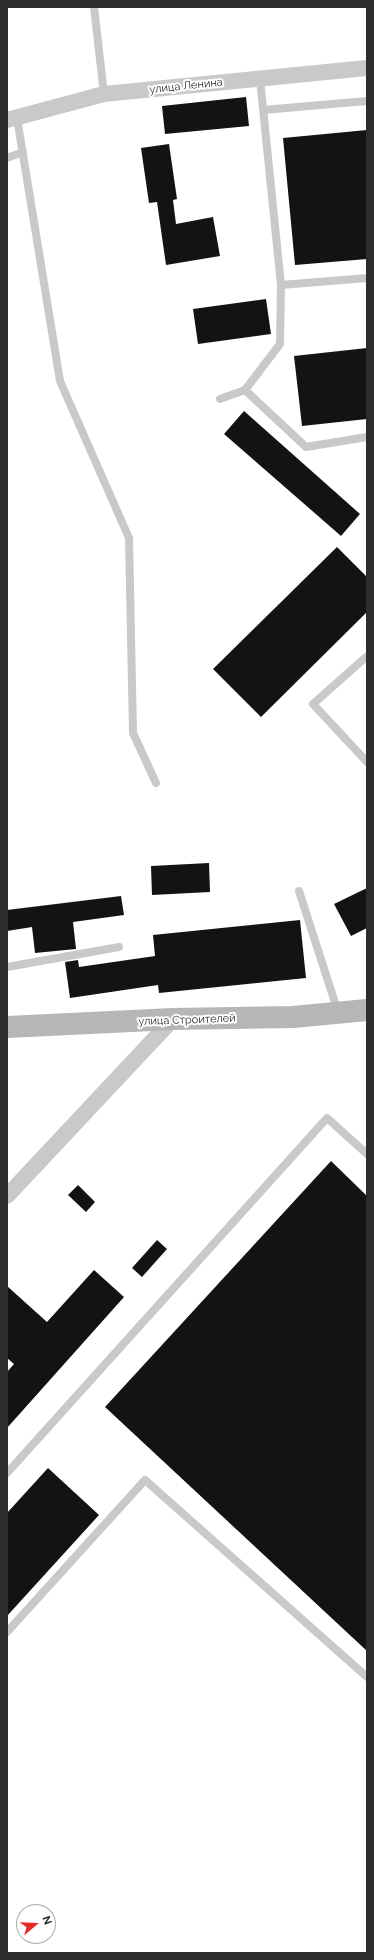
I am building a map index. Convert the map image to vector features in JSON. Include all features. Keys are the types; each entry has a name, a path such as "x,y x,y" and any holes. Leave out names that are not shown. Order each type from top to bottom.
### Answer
{"street":[{"name":"улица Ленина","path":"12,119 104,94 367,68"},
{"name":"улица Строителей","path":"7,1027 173,1019 293,1017 339,1014 367,1010"},
{"path":"7,1196 173,1019"}],"lane":[{"path":"94,7 104,94"},
{"path":"220,399 245,390 280,344 281,285 260,79"},
{"path":"263,110 367,101"},
{"path":"12,119 23,152 60,381 129,538 133,733 156,783"},
{"path":"7,158 23,152"},
{"path":"281,285 367,278"},
{"path":"245,390 306,447 367,437"},
{"path":"367,658 313,704 367,762"},
{"path":"299,891 339,1014"},
{"path":"7,967 119,947"},
{"path":"7,1473 327,1118 367,1154"},
{"path":"7,1632 145,1480 367,1677"}],"building":[{"path":"246,97 249,126 165,134 162,106"},
{"path":"367,130 367,259 295,265 283,138"},
{"path":"169,144 177,199 173,200 176,224 213,217 220,256 166,265 157,202 149,203 141,148"},
{"path":"266,299 271,334 198,344 193,309"},
{"path":"367,348 367,419 302,426 294,356"},
{"path":"244,411 360,514 341,536 224,434"},
{"path":"337,547 367,577 367,612 261,717 213,669"},
{"path":"209,863 210,892 152,895 151,866"},
{"path":"367,888 367,928 351,936 334,904"},
{"path":"121,896 124,915 73,922 76,949 35,953 32,927 7,931 7,910"},
{"path":"300,920 306,978 159,993 158,985 70,998 65,962 78,960 79,967 155,956 153,935"},
{"path":"331,1161 367,1196 367,1651 105,1407"},
{"path":"78,1185 95,1202 86,1212 68,1195"},
{"path":"157,1240 167,1249 142,1277 132,1268"},
{"path":"94,1270 124,1297 7,1428 7,1372 14,1364 7,1358 7,1286 47,1322"},
{"path":"48,1468 99,1515 7,1616 7,1513"}]}
